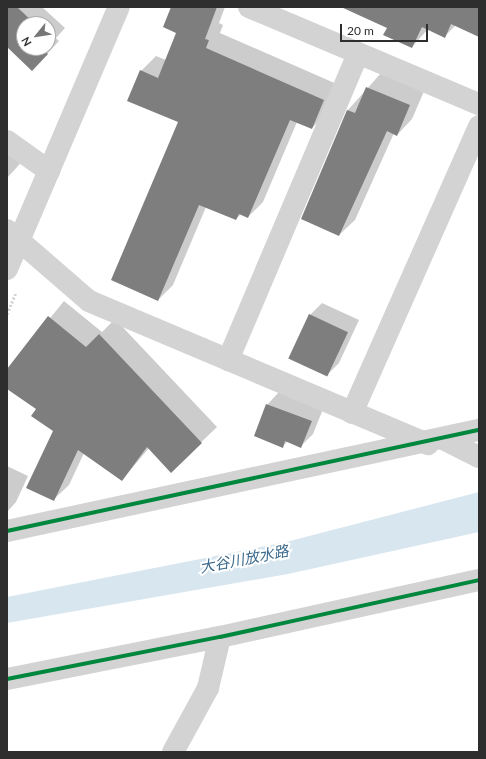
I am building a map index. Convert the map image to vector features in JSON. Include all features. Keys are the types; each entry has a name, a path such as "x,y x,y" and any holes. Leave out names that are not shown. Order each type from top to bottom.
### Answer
{"street":[{"path":"7,269 14,234 49,172 119,7"},
{"path":"249,7 479,104"},
{"path":"228,360 358,53"},
{"path":"352,413 479,126"},
{"path":"7,141 49,172"},
{"path":"14,234 89,301 352,413 472,454"},
{"path":"7,531 435,442 479,430"},
{"path":"7,679 220,637 479,580"},
{"path":"173,752 208,688 220,637"}],"water":[{"name":"大谷川放水路","path":"479,492 479,532 288,574 7,623 7,597 286,542"}],"building":[{"path":"7,7 17,7 27,16 16,16 16,56 7,47"},
{"path":"171,7 217,7 205,39 209,40 206,48 324,100 312,129 290,120 248,218 239,214 236,220 199,205 158,301 111,280 178,122 127,101 140,70 158,78 176,33 163,27"},
{"path":"341,7 479,7 479,37 451,24 445,38 422,27 412,48 383,35 387,28"},
{"path":"16,56 46,56 32,71"},
{"path":"366,87 410,105 397,136 387,131 339,236 301,219 347,110 355,113"},
{"path":"309,314 348,332 327,377 288,358"},
{"path":"48,316 86,347 99,334 202,443 171,473 147,447 122,481 78,450 54,501 26,488 53,431 31,416 36,409 7,389 7,369"},
{"path":"266,404 312,421 301,448 285,441 283,448 254,436"}],"cycle path":[{"path":"7,531 479,430"},
{"path":"7,679 220,637 479,580"}]}
